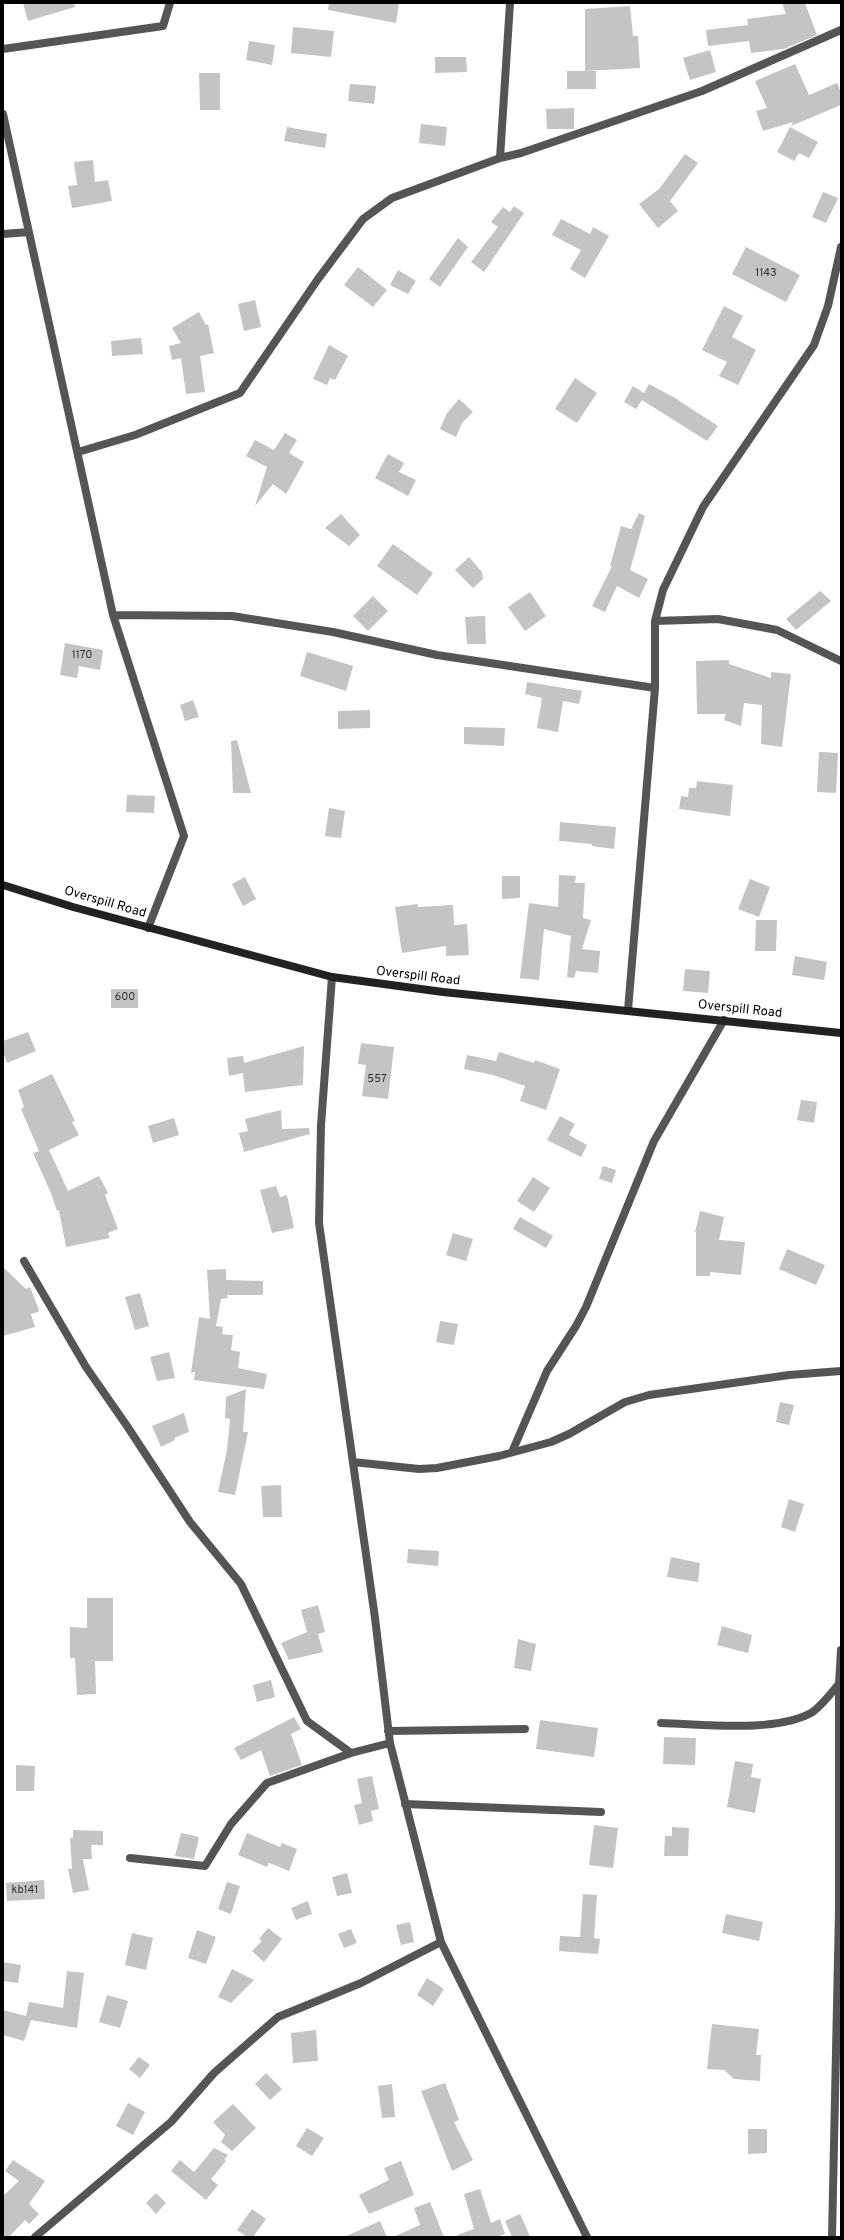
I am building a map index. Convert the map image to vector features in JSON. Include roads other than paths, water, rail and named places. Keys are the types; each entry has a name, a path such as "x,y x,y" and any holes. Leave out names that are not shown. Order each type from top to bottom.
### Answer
{"street":[{"path":"3,49 162,26 170,3"},
{"path":"500,158 510,3"},
{"path":"78,452 135,435 240,392 318,279 363,219 392,198 500,158 702,91 841,30"},
{"path":"3,114 113,615 184,836 148,928"},
{"path":"3,234 29,232"},
{"path":"628,1010 655,688 655,621 663,590 703,507 814,345 828,306 841,247"},
{"path":"113,615 232,616 333,632 437,655 655,688"},
{"path":"655,621 718,619 777,630 841,661"},
{"name":"Overspill Road","path":"3,885 148,928 332,977 443,992 841,1033"},
{"path":"332,977 322,1125 319,1223 375,1618 390,1743 440,1942 587,2237"},
{"path":"512,1452 547,1371 586,1308 654,1141 724,1020"},
{"path":"24,1261 86,1367 190,1522 241,1584 306,1721 351,1753"},
{"path":"353,1462 428,1470 551,1442 569,1434 625,1402 649,1395 789,1375 841,1371"},
{"path":"832,2237 839,2016 839,1684 841,1650"},
{"path":"661,1723 744,1725 780,1722 812,1712 839,1684"},
{"path":"388,1731 525,1729"},
{"path":"130,1858 206,1866 231,1824 268,1783 351,1753 390,1743"},
{"path":"405,1804 601,1812"},
{"path":"35,2237 171,2122 214,2072 278,2017 361,1983 440,1942"}]}
